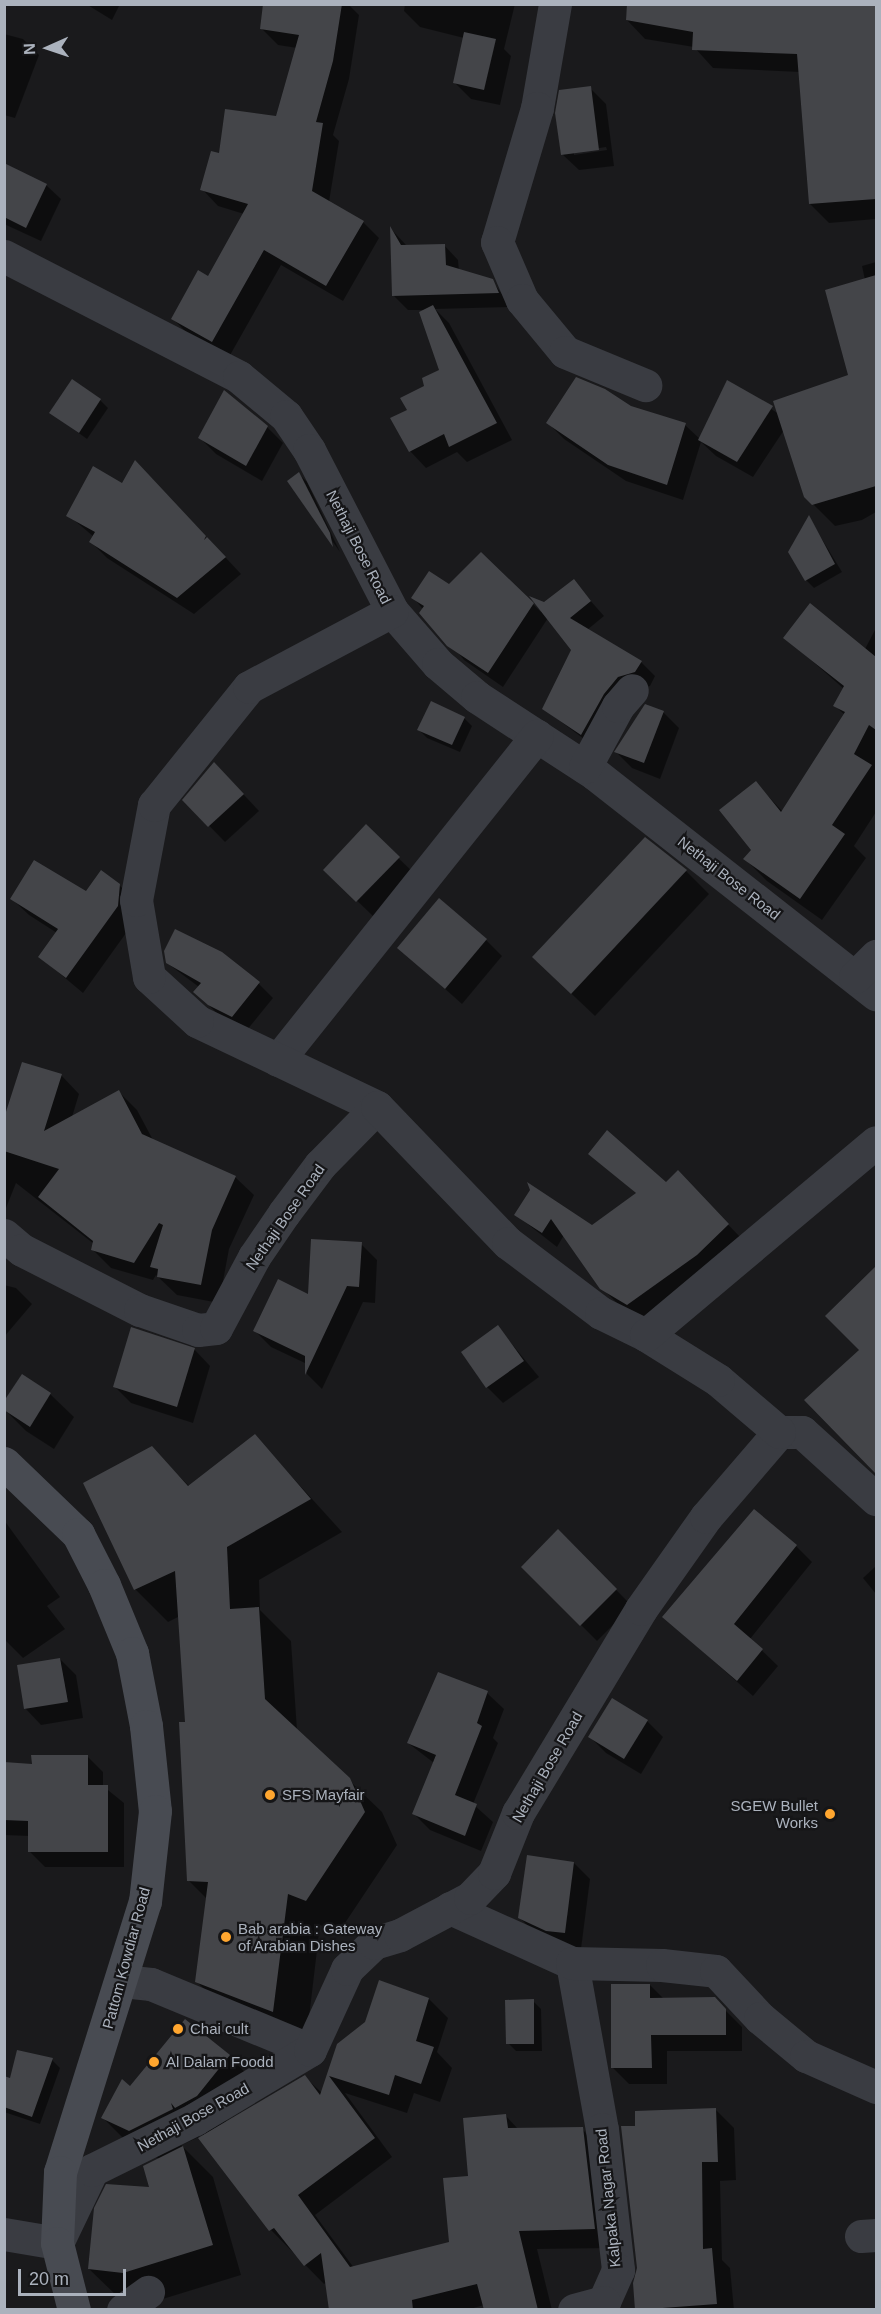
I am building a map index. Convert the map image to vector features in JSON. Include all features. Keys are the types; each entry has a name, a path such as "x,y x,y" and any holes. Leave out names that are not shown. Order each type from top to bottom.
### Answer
{"main road":[{"name":"Pattom Kowdiar Road","path":"4,1463 78,1534 132,1653 146,1726 155,1811 145,1901 122,1981 60,2172 57,2243 74,2310"}],"street":[{"path":"555,4 537,108 497,242 522,300 565,352 645,385"},
{"name":"Nethaji Bose Road","path":"4,256 239,377 286,416 309,450 392,611 438,664 477,697 585,767 869,976"},
{"path":"392,611 249,687 154,805 136,900 149,977 197,1021 377,1107 508,1243 601,1313 646,1335 718,1380 779,1432 802,1432 876,1498"},
{"path":"585,767 618,706 632,690"},
{"path":"278,1060 537,736"},
{"name":"Nethaji Bose Road","path":"4,1235 22,1250 140,1310 198,1330 216,1328 254,1257 284,1213 320,1165 377,1107"},
{"path":"646,1335 876,1142"},
{"name":"Nethaji Bose Road","path":"57,2243 92,2170 195,2119 310,2050 347,1969 374,1943 400,1935 470,1898 494,1873 518,1813 641,1609 706,1517 779,1432"},
{"path":"450,1908 573,1963 662,1965 716,1971 760,2018 806,2056 876,2087"},
{"name":"Kalpaka Nagar Road","path":"573,1963 596,2095 618,2270 604,2302 574,2310"},
{"path":"122,1981 151,1984 310,2050"},
{"path":"4,2234 57,2243"}],"building":[{"path":"263,4 342,4 333,61 316,122 323,123 312,191 364,221 326,286 264,250 212,342 171,319 198,270 208,276 248,204 200,190 211,151 219,153 225,109 276,116 299,35 260,29"},
{"path":"627,4 876,4 876,199 809,204 797,54 692,50 693,32 626,20"},
{"path":"464,32 496,39 484,90 453,83"},
{"path":"591,86 599,150 561,155 555,113 559,90"},
{"path":"4,163 47,184 26,228 4,217"},
{"path":"390,226 401,245 445,244 446,265 493,279 499,293 392,296"},
{"path":"876,275 876,486 812,505 804,497 773,401 848,375 825,290"},
{"path":"433,305 497,423 449,447 444,434 409,452 390,418 407,410 400,398 424,386 422,378 439,370 419,312"},
{"path":"576,377 605,389 631,406 686,423 667,485 608,465 546,423"},
{"path":"72,379 101,399 79,433 49,413"},
{"path":"727,380 773,406 737,462 698,440"},
{"path":"224,390 268,426 246,466 198,438"},
{"path":"135,460 206,536 204,540 207,537 226,557 177,598 89,542 95,532 66,516 93,466 122,483"},
{"path":"299,472 330,533 333,547 287,481"},
{"path":"809,515 835,564 805,581 788,552"},
{"path":"481,552 534,603 488,673 447,646 419,613 424,606 411,598 429,571 449,584"},
{"path":"574,579 591,601 570,618 642,661 635,672 618,677 604,694 581,735 542,709 571,650 529,596 544,602"},
{"path":"810,603 876,657 876,730 869,725 854,754 872,765 832,825 845,834 800,899 743,859 751,850 719,810 756,781 781,812 845,712 833,706 844,686 783,638"},
{"path":"431,701 465,717 452,745 417,730"},
{"path":"645,704 664,711 644,763 614,752"},
{"path":"214,762 244,794 208,827 182,800"},
{"path":"366,824 400,857 356,902 323,870"},
{"path":"645,837 687,870 571,994 532,957"},
{"path":"34,860 86,891 101,870 120,884 118,906 66,978 38,957 58,929 10,899"},
{"path":"439,898 487,939 445,989 397,948"},
{"path":"175,929 222,952 260,982 232,1017 208,1005 193,992 201,983 166,963 164,951"},
{"path":"22,1062 62,1074 44,1131 119,1090 142,1134 236,1176 212,1230 201,1285 157,1277 158,1269 150,1267 163,1225 159,1223 134,1263 91,1250 93,1241 38,1197 59,1169 4,1151 4,1118"},
{"path":"607,1130 666,1182 678,1170 729,1224 697,1255 627,1305 600,1289 551,1219 542,1233 514,1215 530,1190 527,1182 592,1225 636,1193 588,1154"},
{"path":"311,1239 362,1242 359,1287 347,1286 305,1375 305,1356 253,1331 278,1279 308,1294"},
{"path":"876,1266 876,1474 804,1400 859,1350 825,1316"},
{"path":"498,1325 524,1361 486,1388 461,1352"},
{"path":"131,1327 195,1348 177,1407 113,1387"},
{"path":"22,1374 51,1393 30,1427 4,1410 4,1401"},
{"path":"255,1434 311,1499 227,1547 230,1609 259,1607 265,1699 350,1778 365,1812 306,1901 288,1894 273,2012 195,1982 208,1882 187,1881 179,1722 185,1722 175,1571 134,1590 83,1483 152,1446 188,1486"},
{"path":"754,1509 797,1545 734,1624 763,1649 737,1681 662,1617"},
{"path":"558,1529 617,1589 580,1626 521,1567"},
{"path":"60,1658 68,1702 24,1709 17,1665"},
{"path":"438,1672 488,1691 477,1723 482,1726 455,1795 477,1804 465,1836 412,1814 436,1755 407,1743"},
{"path":"612,1698 648,1720 624,1759 588,1737"},
{"path":"31,1755 88,1755 88,1785 108,1785 108,1852 28,1852 28,1821 4,1820 4,1762 32,1764"},
{"path":"527,1855 574,1862 565,1933 546,1931 518,1918"},
{"path":"379,1980 429,1998 416,2041 434,2047 421,2084 395,2075 389,2095 329,2076 375,2138 298,2195 350,2267 449,2242 443,2178 468,2176 463,2118 506,2114 508,2128 583,2127 595,2229 519,2231 538,2310 484,2310 477,2284 412,2300 413,2310 329,2310 321,2253 304,2266 274,2228 269,2231 198,2138 305,2075 320,2095 337,2044 365,2022"},
{"path":"611,1984 650,1984 650,1998 715,1997 726,2009 726,2035 651,2035 652,2068 611,2068"},
{"path":"534,1999 534,2044 506,2044 505,2000"},
{"path":"185,2019 230,2055 197,2096 175,2108 171,2103 173,2109 129,2131 101,2118 122,2079 130,2086"},
{"path":"17,2050 53,2058 32,2117 4,2107 4,2076 10,2078"},
{"path":"716,2108 718,2162 702,2162 703,2249 712,2248 717,2304 635,2310 633,2283 637,2268 621,2126 635,2126 635,2111"},
{"path":"183,2146 213,2245 123,2273 88,2269 94,2208 106,2184 149,2187 143,2166"}],"place":[{"name":"SFS Mayfair","path":"270,1795"},
{"name":"SGEW Bullet Works","path":"830,1814"},
{"name":"Bab arabia : Gateway of Arabian Dishes","path":"226,1937"},
{"name":"Chai cult","path":"178,2029"},
{"name":"Al Dalam Foodd","path":"154,2062"}]}
